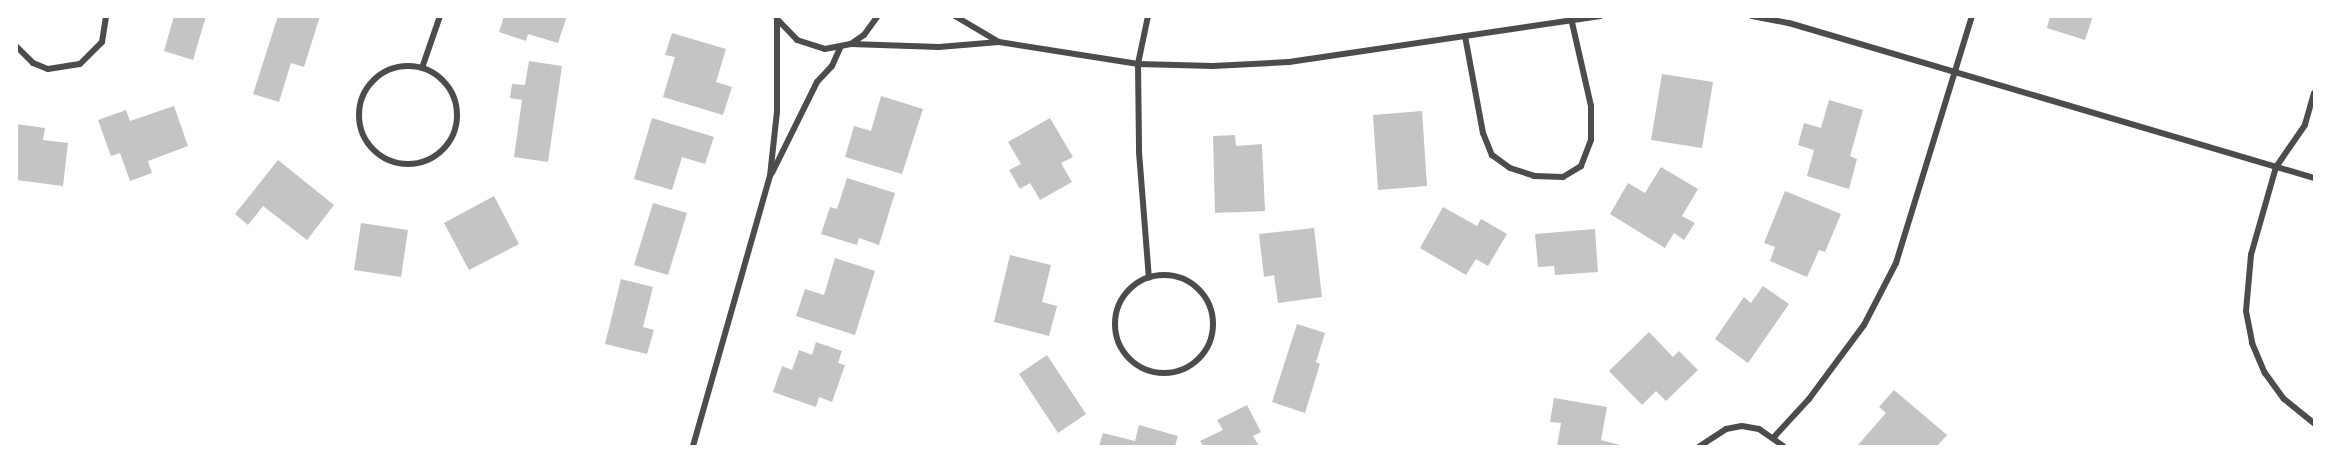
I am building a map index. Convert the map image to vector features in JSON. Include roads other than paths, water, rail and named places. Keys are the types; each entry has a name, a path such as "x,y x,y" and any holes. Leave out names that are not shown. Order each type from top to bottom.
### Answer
{"street":[{"path":"16,46 33,63 48,69 80,64 102,42 106,16"},
{"path":"422,68 440,16"},
{"path":"777,18 785,31 810,47 840,48 864,36 878,16"},
{"path":"955,16 999,42"},
{"path":"1148,16 1138,64 1139,152 1149,278"},
{"path":"850,44 939,47 999,42 1138,64 1213,66 1290,62 1601,16"},
{"path":"1752,16 1789,23 2314,178"},
{"path":"1774,437 1809,399 1864,325 1896,263 1972,16"},
{"path":"693,447 770,176 778,91 777,18"},
{"path":"1465,36 1483,133 1492,154 1510,168 1534,176 1563,177 1581,166 1591,140 1592,106 1571,19"},
{"path":"770,176 817,82 832,66 840,48"},
{"path":"422,68 437,75 455,102 453,135 431,159 399,163 372,148 363,135 360,103 377,77 391,69 422,68"},
{"path":"2314,93 2305,125 2276,167 2252,255 2246,311 2252,343 2265,373 2284,399 2314,423"},
{"path":"1149,278 1181,278 1206,300 1212,315 1207,347 1183,370 1151,372 1125,355 1118,342 1117,310 1124,296 1149,278"},
{"path":"1700,447 1726,429 1742,426 1774,437 1783,447"}]}
